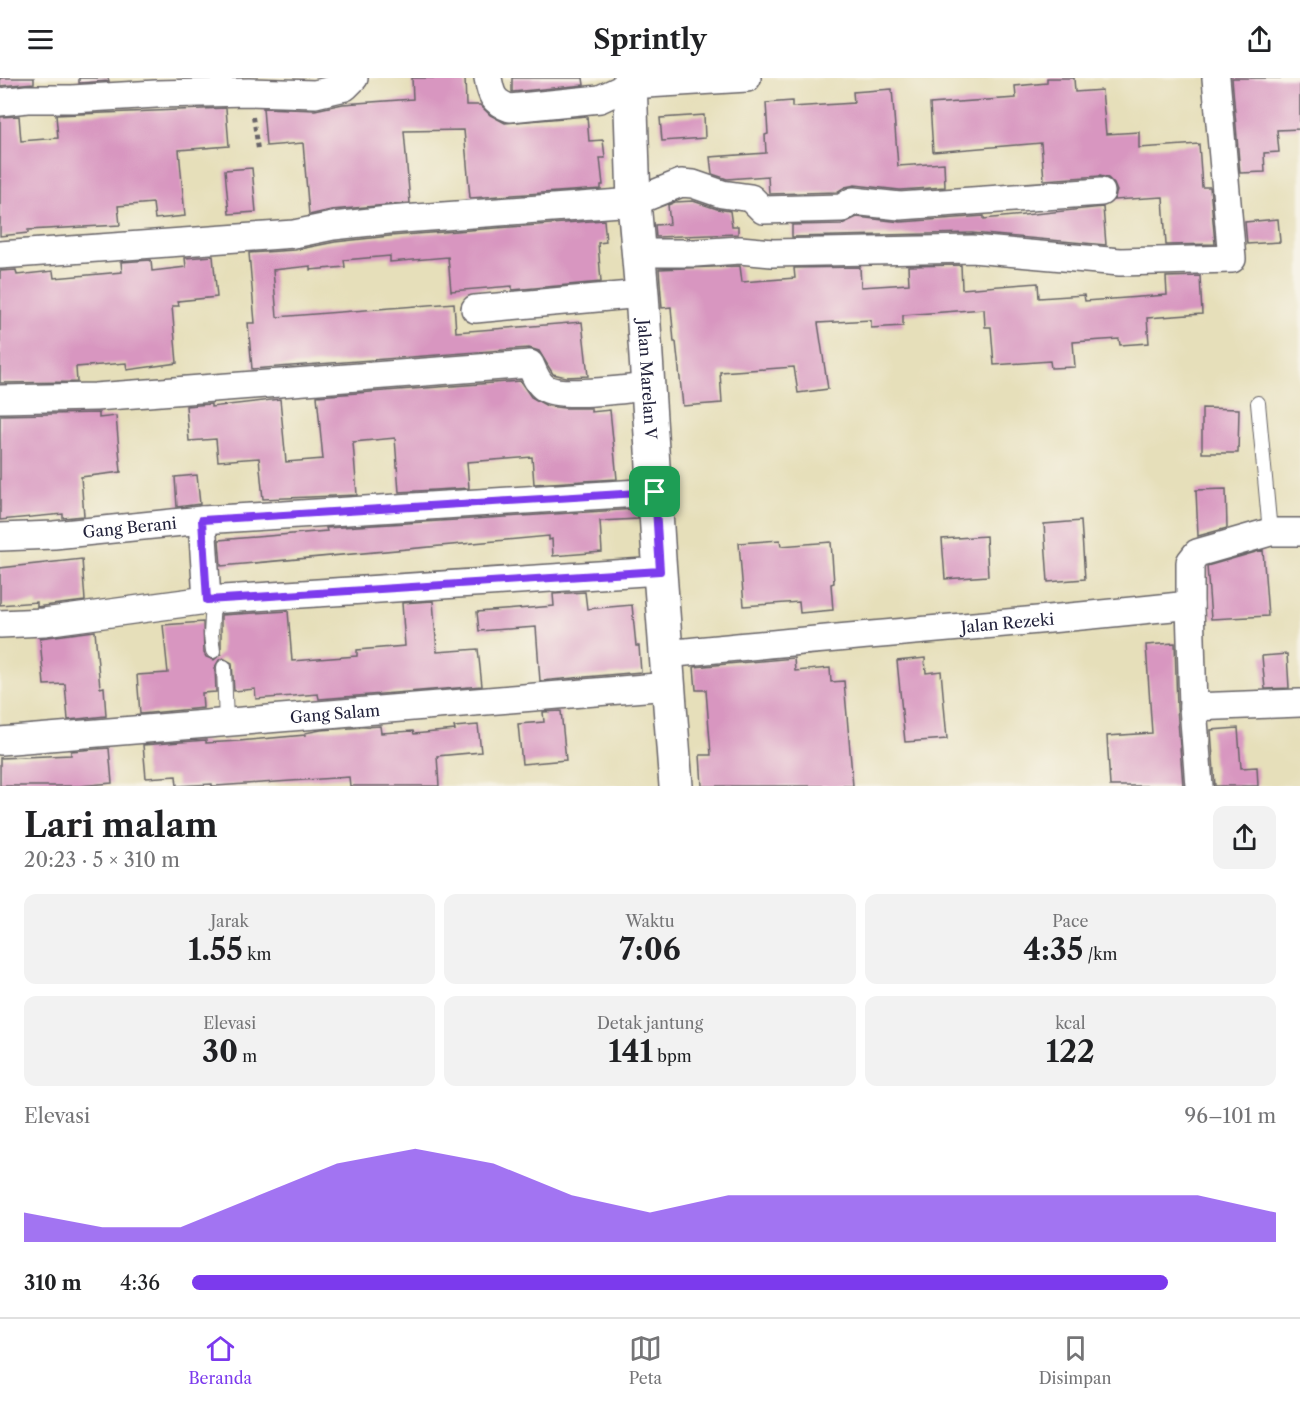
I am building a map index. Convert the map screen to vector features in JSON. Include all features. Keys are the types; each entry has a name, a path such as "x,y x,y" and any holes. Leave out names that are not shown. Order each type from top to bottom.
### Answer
{"street":[{"path":"0,102 156,94 249,92 315,94 345,87 354,78"},
{"path":"488,78 491,96 498,104 510,108 600,99 630,81 747,78"},
{"path":"638,253 972,249 1120,262 1232,259 1216,78"},
{"name":"Jalan Marelan V","path":"630,81 634,202 676,786"},
{"path":"0,255 294,234 333,226 389,220 634,202 681,183 693,184 722,194 751,198 763,210 842,208 853,201 900,206 1101,192"},
{"path":"475,309 642,294"},
{"path":"0,399 95,397 530,364 538,383 547,390 571,392 648,387"},
{"name":"Gang Berani","path":"0,537 54,535 202,520 655,492"},
{"path":"202,520 213,595"},
{"path":"1199,786 1193,707 1190,562 1193,556 1201,550 1270,532 1300,532"},
{"path":"0,624 44,622 213,595 659,565"},
{"name":"Jalan Rezeki","path":"667,654 1190,605"},
{"name":"Gang Salam","path":"0,741 669,686"},
{"path":"1193,707 1300,703"}],"lane":[{"path":"1258,403 1270,532"},
{"path":"213,595 211,635 213,651"},
{"path":"224,667 226,723"}],"path":[{"path":"249,92 258,149"}],"building":[{"path":"0,78 34,78 34,83 0,86"},
{"path":"79,78 108,78 109,81 79,83"},
{"path":"412,78 465,78 466,105 480,105 490,115 505,123 587,116 589,141 603,140 605,158 600,158 603,185 601,189 470,198 464,130 404,131 410,203 331,210 309,215 303,143 266,146 263,108 315,110 343,104 413,99"},
{"path":"512,78 583,78 584,85 512,92"},
{"path":"1047,78 1074,78 1075,92 1102,90 1106,134 1139,132 1139,148 1199,144 1202,187 1210,187 1215,244 1166,245 1163,197 1114,200 1117,191 1114,184 1108,178 1100,176 1044,180 1041,143 933,152 930,104 1016,98 1015,86 1047,83"},
{"path":"1232,78 1300,78 1300,129 1277,130 1279,152 1264,153 1265,172 1240,173"},
{"path":"892,89 898,166 944,163 945,187 900,190 855,185 837,192 769,194 768,176 727,179 712,174 710,157 766,153 765,135 768,134 766,103 792,101 792,107 854,103 853,92"},
{"path":"226,108 229,146 179,150 185,216 155,219 153,203 118,206 120,225 28,230 28,233 0,236 0,117 19,116 21,141 58,138 56,115"},
{"path":"704,115 705,138 662,141 660,118"},
{"path":"252,168 256,212 229,214 225,170"},
{"path":"693,201 730,211 732,226 738,226 738,234 656,237 655,225 670,224 668,205 675,202"},
{"path":"1103,207 1106,245 972,233 792,237 792,225 842,224 857,217 901,222 984,216 984,219"},
{"path":"1278,219 1280,242 1247,244 1245,222"},
{"path":"604,220 606,242 598,243 601,282 512,290 512,286 451,291 448,257 390,262 390,256 344,260 345,267 310,270 310,266 273,270 277,317 454,303 456,332 582,322 588,376 566,377 553,374 539,351 529,348 252,369 248,323 255,323 249,253 295,250 335,242 390,236"},
{"path":"213,256 217,297 178,301 179,306 172,306 177,363 127,370 126,363 76,367 77,382 0,383 0,271 16,270 17,275 53,271 54,278 122,272 121,262 151,260 152,271 186,267 185,258"},
{"path":"961,265 962,289 1038,283 1039,298 1084,295 1085,301 1167,295 1166,277 1200,276 1202,314 1147,318 1149,343 1120,345 1119,339 1073,342 1075,367 1051,368 1050,361 994,365 991,327 985,327 984,309 903,315 903,326 871,328 871,320 818,323 828,389 798,393 794,367 720,372 722,403 683,406 671,307 662,308 659,269 740,266 742,282 795,278 794,268 860,267 861,287 909,284 908,266"},
{"path":"520,381 531,397 547,406 591,408 591,412 610,410 617,479 534,484 532,457 467,462 469,488 399,492 395,438 353,442 357,495 263,499 259,458 218,461 216,439 189,441 186,406 211,404 211,407 280,399 286,462 323,459 317,396"},
{"path":"1202,408 1239,409 1238,453 1202,453"},
{"path":"99,413 99,418 116,416 121,472 81,477 84,516 63,518 63,514 0,520 0,415"},
{"path":"197,475 200,504 177,507 175,477"},
{"path":"1226,489 1227,528 1198,536 1196,490"},
{"path":"637,509 638,519 600,521 602,552 553,556 552,539 549,540 549,536 221,566 219,540 327,531 326,528"},
{"path":"1081,521 1085,579 1048,582 1044,524"},
{"path":"986,536 988,576 945,579 942,539"},
{"path":"780,540 781,546 831,542 833,610 800,613 799,602 744,606 739,543"},
{"path":"1263,550 1268,616 1211,619 1207,566"},
{"path":"82,559 85,601 37,607 37,602 0,605 0,568"},
{"path":"585,592 587,609 632,605 641,672 540,681 536,627 479,631 477,612 554,606 553,594"},
{"path":"433,601 437,652 478,649 482,686 319,699 318,694 256,699 255,689 234,691 232,663 223,658 215,667 216,692 202,693 203,708 140,714 137,675 168,673 163,625 203,622 204,653 206,657 214,660 221,654 221,615 288,611 292,661 357,656 357,650 405,646 402,603"},
{"path":"95,631 100,688 104,687 106,716 68,720 65,684 44,685 40,638"},
{"path":"1175,643 1183,786 1110,786 1107,736 1152,733 1146,645"},
{"path":"1287,654 1289,688 1265,689 1262,656"},
{"path":"794,658 795,671 830,668 831,682 844,681 853,786 702,786 700,755 711,755 706,690 696,690 694,667"},
{"path":"925,658 926,673 941,671 947,739 905,742 897,661"},
{"path":"561,711 566,760 522,764 518,724 544,722 543,712"},
{"path":"478,725 481,752 437,756 439,786 350,786 349,777 216,786 212,784 177,786 176,776 146,778 143,745 206,740 206,743 239,741 305,735 305,733 321,730 380,726 381,733 413,731 414,734"},
{"path":"1238,728 1241,768 1257,767 1258,786 1215,786 1211,730"},
{"path":"109,748 112,783 79,786 0,786 0,758 71,755 71,751"}],"route":[{"path":"655,492 660,571 207,600 202,520 655,492"}]}
